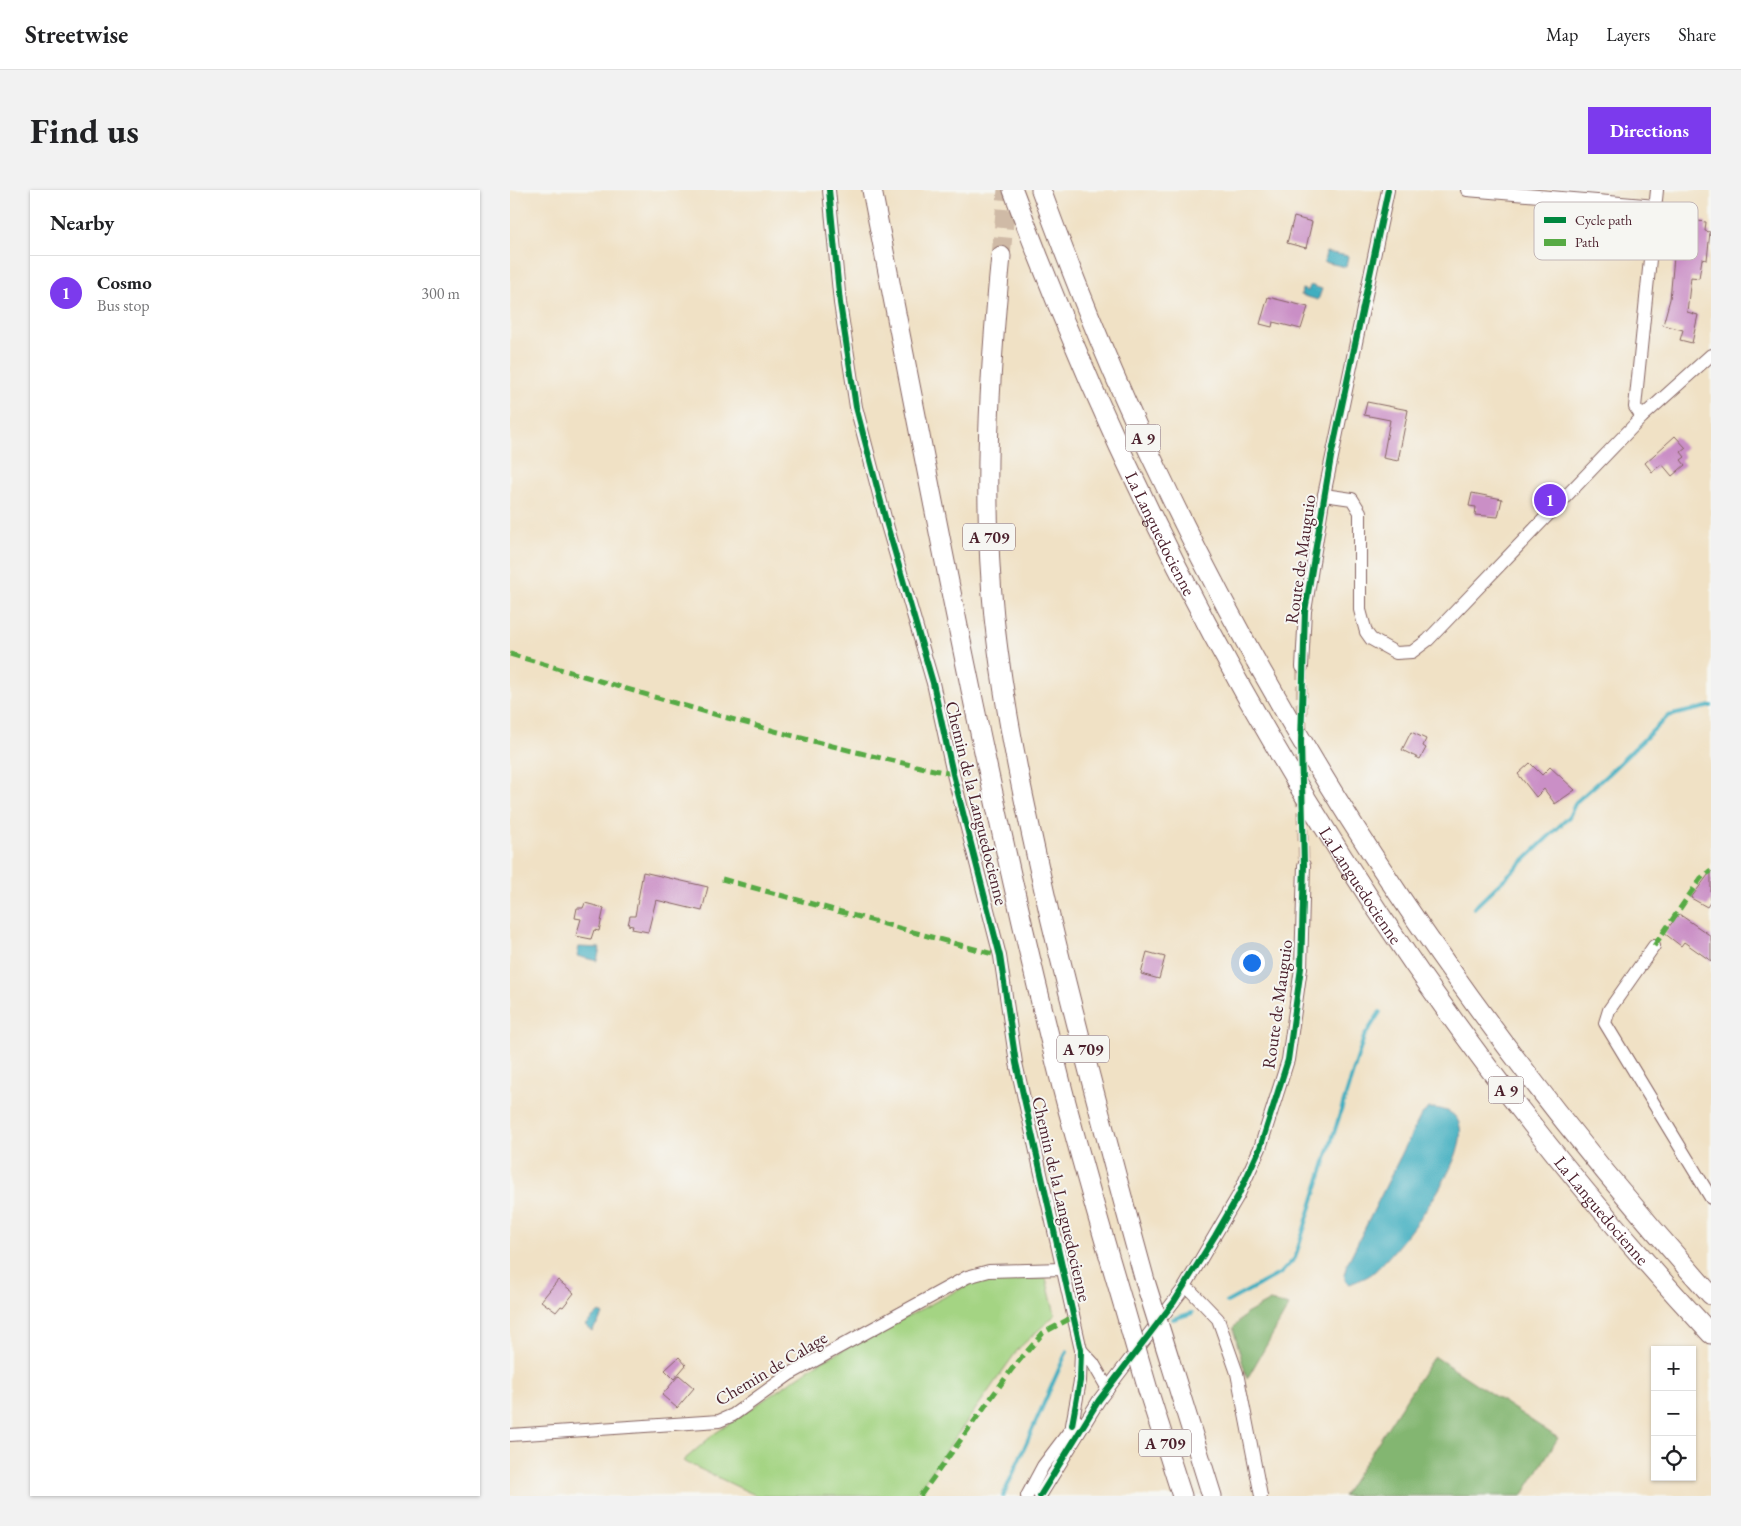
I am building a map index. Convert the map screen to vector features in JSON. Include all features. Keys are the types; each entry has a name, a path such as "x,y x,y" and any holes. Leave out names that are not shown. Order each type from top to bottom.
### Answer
{"highway":[{"name":"A 709","path":"872,190 957,620 1012,875 1064,1092 1124,1308 1182,1496"},
{"name":"La Languedocienne","path":"1012,190 1076,353 1158,532 1214,642 1324,829 1418,971 1495,1076 1594,1201 1711,1334"},
{"name":"La Languedocienne","path":"1041,190 1101,345 1164,486 1247,646 1332,793 1424,934 1500,1040 1609,1179 1711,1295"},
{"name":"A 709","path":"1001,256 990,367 987,464 990,564 1003,689 1027,815 1064,972 1145,1281 1212,1496"}],"street":[{"name":"Chemin de la Languedocienne","path":"829,190 840,303 856,407 887,525 933,683 953,774 1000,956 1016,1063 1081,1350 1080,1381 1072,1425"},
{"name":"Route de Mauguio","path":"1302,666 1305,611 1324,495 1388,190"},
{"path":"1467,190 1609,202"},
{"path":"1642,417 1635,406 1650,260"},
{"path":"1324,495 1352,499 1360,512 1360,610 1366,632 1387,650 1404,654 1412,652 1428,640 1642,417 1711,355"},
{"name":"Route de Mauguio","path":"1099,1400 1184,1288 1238,1196 1260,1148 1288,1060 1301,968 1304,865"},
{"path":"1654,946 1609,1010 1604,1023 1711,1198"},
{"name":"Chemin de Calage","path":"510,1435 719,1421 733,1415 790,1374 968,1277 989,1271 1062,1269"},
{"path":"1184,1288 1191,1291 1218,1319 1236,1373 1262,1496"},
{"name":"Chemin de la Languedocienne","path":"1081,1350 1093,1363 1108,1389"},
{"path":"1027,1496 1043,1466 1072,1425 1099,1400"},
{"path":"1040,1496 1099,1400"}],"green space":[{"path":"1046,1278 1055,1315 1019,1348 914,1496 757,1496 683,1461 714,1434 818,1363 975,1281"},
{"path":"1270,1301 1289,1306 1247,1379 1233,1328 1246,1314"},
{"path":"1434,1356 1558,1438 1522,1496 1343,1496"}],"water":[{"path":"1326,252 1348,256 1346,267 1324,262"},
{"path":"1310,285 1322,289 1318,300 1301,295 1302,289 1308,291"},
{"path":"579,947 600,948 597,961 577,956"},
{"path":"1429,1108 1453,1114 1460,1131 1456,1154 1443,1182 1405,1238 1374,1272 1350,1284 1346,1281 1344,1275 1347,1264 1421,1115"},
{"path":"599,1312 603,1315 592,1331 585,1325"}],"building":[{"path":"1294,217 1312,222 1306,248 1287,243"},
{"path":"1698,221 1706,222 1705,231 1710,232 1707,260 1702,259 1699,278 1691,277 1687,312 1698,315 1692,343 1680,340 1683,330 1663,325 1670,299 1674,260 1698,260"},
{"path":"1268,297 1308,307 1301,329 1273,322 1272,327 1260,324"},
{"path":"1367,402 1408,410 1398,461 1383,458 1390,420 1364,415"},
{"path":"1675,436 1686,448 1681,452 1685,457 1681,460 1685,465 1672,476 1662,464 1652,472 1645,463"},
{"path":"1472,493 1502,499 1498,517 1475,515 1476,507 1469,506"},
{"path":"1411,732 1426,739 1423,746 1426,748 1420,759 1402,750"},
{"path":"1530,763 1542,775 1550,767 1575,790 1555,804 1544,789 1536,797 1518,774"},
{"path":"1711,871 1711,901 1707,907 1691,898"},
{"path":"643,872 708,887 702,911 656,900 648,932 632,929 633,926 628,925 630,916 635,916"},
{"path":"585,903 604,908 599,931 594,930 591,939 576,936 581,919 575,918 577,908 583,908"},
{"path":"1679,914 1711,936 1711,961 1684,942 1681,946 1664,933"},
{"path":"1147,952 1165,957 1159,979 1141,974"},
{"path":"558,1280 574,1293 563,1307 561,1306 556,1312 541,1301"},
{"path":"679,1357 686,1365 674,1379 665,1370"},
{"path":"679,1375 694,1388 677,1408 662,1395"}],"waterway":[{"path":"1474,908 1569,817 1576,802 1668,716 1711,706"},
{"path":"1227,1302 1281,1273 1295,1258 1364,1037 1380,1012"},
{"path":"1173,1319 1192,1313"},
{"path":"1003,1496 1067,1351"}],"tunnel":[{"path":"1001,256 1007,190"},
{"path":"1302,667 1301,785 1304,865"}],"marked path":[{"path":"510,654 786,734 953,774"},
{"path":"1654,946 1701,878 1711,871"},
{"path":"722,879 1000,956"},
{"path":"920,1496 1012,1369 1043,1333 1073,1317"}],"cycle path":[{"path":"829,190 840,303 856,407 887,525 933,683 953,774 1000,956 1016,1063 1081,1350 1080,1381 1072,1425"},
{"path":"1040,1496 1099,1400 1174,1302 1238,1196 1260,1148 1288,1060 1301,968 1304,865 1301,742 1305,611 1331,457 1388,190"}],"place":[{"name":"Cosmo","path":"1550,500"}]}
